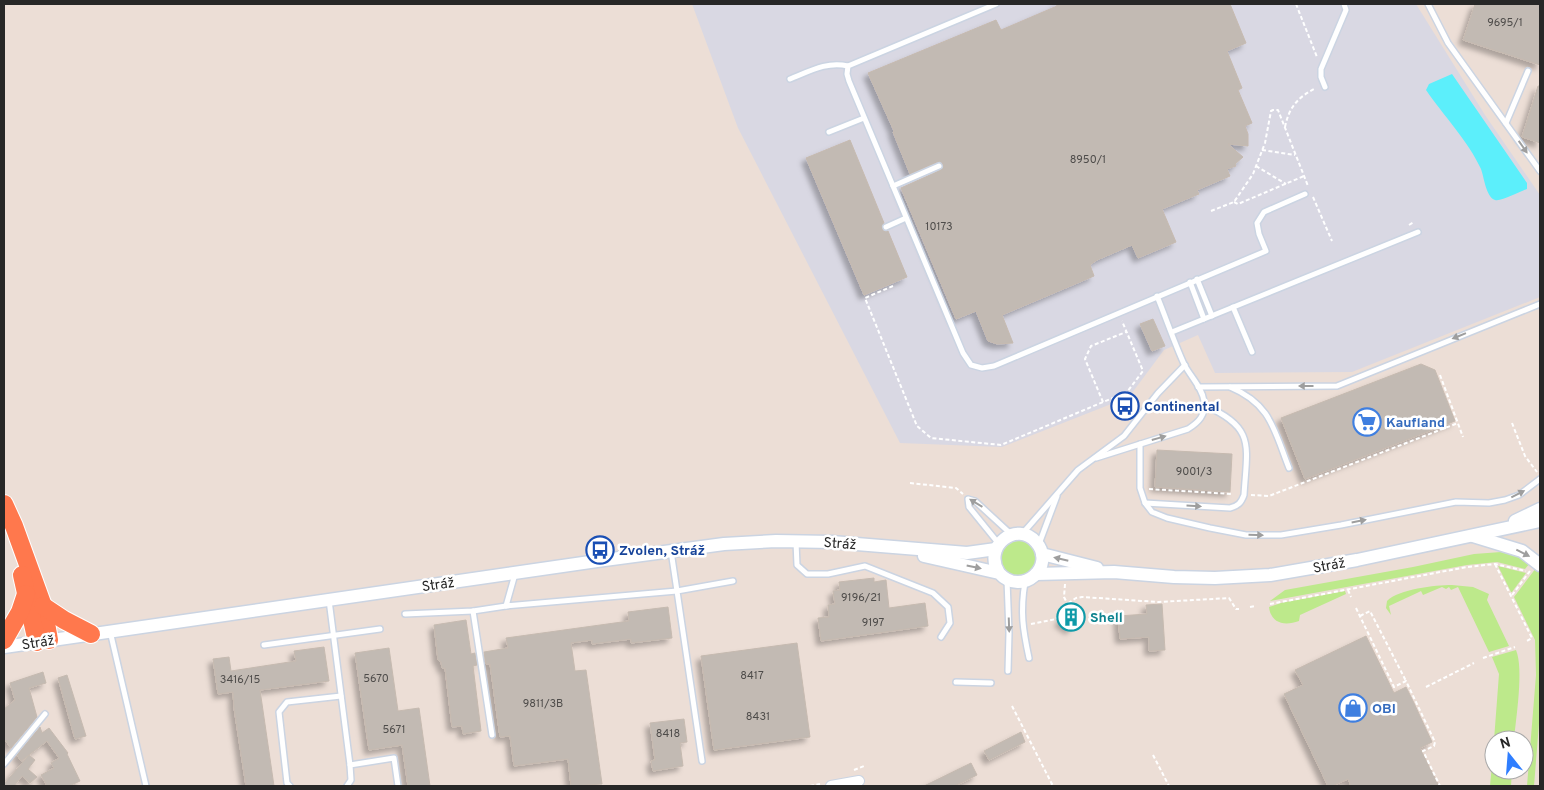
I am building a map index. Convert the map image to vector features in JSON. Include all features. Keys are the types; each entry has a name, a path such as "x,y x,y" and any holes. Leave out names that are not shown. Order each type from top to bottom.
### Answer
{"highway":[{"path":"4,504 14,526 42,606 43,641"},
{"path":"4,522 18,558 26,594 43,641"},
{"path":"4,640 17,619 26,594"},
{"path":"42,606 91,634"}],"street":[{"path":"1470,535 1526,517 1540,509"},
{"name":"Stráž","path":"1036,574 1114,572 1199,577 1262,576 1357,560 1540,521"},
{"name":"Stráž","path":"4,647 744,542 832,542 967,553 997,547 1005,538 1017,535 1031,538 1040,550 1114,572"},
{"path":"1470,535 1522,551 1540,565"},
{"name":"Stráž","path":"874,546 1003,576 1017,582 1025,581"},
{"path":"997,547 994,561 1003,576"},
{"path":"1025,581 1036,574 1041,566 1040,550"},
{"path":"832,786 859,781"}],"lane":[{"path":"790,79 825,65 838,63 848,66 996,4"},
{"path":"1325,87 1321,78 1321,69 1346,10 1344,4"},
{"path":"1428,4 1448,43 1540,171"},
{"path":"848,66 847,74 849,81 864,118 963,353 971,365 982,368 994,366 1266,251 1257,223 1264,212 1305,194"},
{"path":"1506,122 1528,71"},
{"path":"829,132 864,118"},
{"path":"893,186 939,166"},
{"path":"886,227 906,218"},
{"path":"1172,332 1418,232"},
{"path":"1197,279 1212,316"},
{"path":"1190,282 1204,319"},
{"path":"1096,458 1181,432 1197,424 1202,416 1203,396 1185,366 1157,296"},
{"path":"1198,387 1337,386 1540,304"},
{"path":"1233,307 1252,352"},
{"path":"997,547 969,506 968,499 975,501 1017,535 1078,470 1124,436 1158,393 1185,366"},
{"path":"1228,386 1246,393 1263,409 1269,418 1288,468"},
{"path":"1145,503 1230,508 1238,506 1242,501 1247,457 1244,435 1236,422 1204,405"},
{"path":"1140,444 1140,488 1145,503 1152,512 1167,518 1230,532 1261,536 1341,524 1440,504 1456,502 1489,503 1506,500 1519,495 1539,476"},
{"path":"1040,550 1059,491"},
{"path":"796,541 797,564 807,574 828,574 865,566 933,593 948,607 950,623 941,637"},
{"path":"671,551 702,761"},
{"path":"506,606 515,573"},
{"path":"1003,576 1009,633 1008,671"},
{"path":"405,614 473,611 506,606 676,591 732,581"},
{"path":"1025,581 1022,601 1022,626 1029,658"},
{"path":"328,600 350,765 351,780 347,786"},
{"path":"473,611 492,735"},
{"path":"264,644 380,629"},
{"path":"110,631 146,786"},
{"path":"956,682 991,684"},
{"path":"290,786 287,783 279,712 287,702 341,696"},
{"path":"4,764 45,714"},
{"path":"350,765 394,758 398,786"}],"path":[{"path":"1296,4 1317,57 1315,63"},
{"path":"1284,128 1290,109 1299,97 1317,87 1316,81"},
{"path":"1211,212 1234,202 1256,166 1265,143 1271,112 1278,110 1332,241"},
{"path":"1262,150 1296,155"},
{"path":"1256,166 1286,184"},
{"path":"1234,202 1238,204 1304,176"},
{"path":"1408,225 1414,222"},
{"path":"893,286 865,298 918,426 931,438 1001,445 1127,392 1143,371 1122,321"},
{"path":"1103,402 1085,359 1091,346 1126,332"},
{"path":"1440,376 1464,437"},
{"path":"1251,495 1269,496 1458,423"},
{"path":"1512,423 1527,460 1539,476"},
{"path":"910,483 956,488 968,499"},
{"path":"1147,488 1232,494"},
{"path":"1496,564 1532,638 1527,641"},
{"path":"1270,604 1445,570 1496,564 1527,571 1534,565 1511,596"},
{"path":"1066,579 1064,597 1067,604"},
{"path":"1348,590 1351,597"},
{"path":"1027,625 1056,619 1067,604 1076,598 1087,596 1159,602 1229,598 1236,609 1238,609"},
{"path":"1250,607 1255,606"},
{"path":"1356,608 1394,687 1406,682"},
{"path":"1360,616 1370,611 1412,693 1435,742 1434,746 1424,751 1440,786"},
{"path":"1484,658 1515,647"},
{"path":"1426,687 1474,663"},
{"path":"1012,706 1053,786"},
{"path":"1154,755 1170,786"}],"shaded area":[{"path":"692,4 1416,4 1485,115 1540,195 1540,297 1352,372 1215,373 1198,335 1164,350 1129,397 1002,447 900,443 738,128"}],"green space":[{"path":"1018,540 1030,546 1036,558 1030,570 1018,576 1006,570 1000,558 1006,546"},
{"path":"1501,552 1519,557 1530,563 1525,569 1497,562 1467,565 1270,601 1285,590 1474,554"},
{"path":"1498,566 1526,573 1512,592 1511,592"},
{"path":"1536,568 1540,574 1540,711 1534,786 1527,786 1527,780 1534,780 1534,730 1532,730 1536,675 1535,640 1514,597"},
{"path":"1452,585 1473,587 1489,594 1487,600 1509,646 1489,652 1458,587 1451,590 1449,587 1446,589 1442,587 1423,595 1421,591 1389,606 1391,615 1386,608 1387,601 1400,593 1427,587"},
{"path":"1345,591 1346,594 1300,615 1299,621 1294,623 1280,622 1270,613 1269,607 1281,603"},
{"path":"1516,650 1519,681 1515,730 1495,730 1499,674 1492,657"},
{"path":"1491,780 1511,780 1511,786 1490,786"}],"water":[{"path":"1452,74 1527,183 1527,189 1498,200 1489,195 1476,159 1426,90 1429,84"}],"building":[{"path":"1056,4 1230,4 1246,43 1227,51 1242,88 1238,90 1252,123 1245,126 1248,134 1248,146 1228,144 1243,157 1235,164 1236,166 1227,169 1230,176 1197,190 1199,194 1162,209 1176,242 1138,258 1132,245 1097,260 1090,265 1094,276 1002,315 1013,343 997,344 988,341 976,311 956,319 901,188 941,170 943,164 937,162 910,174 894,131 868,73 996,20 1001,30 1057,6"},
{"path":"1475,4 1540,4 1540,65 1463,40"},
{"path":"1538,86 1540,86 1540,143 1522,137"},
{"path":"850,140 884,223 882,228 884,231 888,231 907,277 864,295 806,158"},
{"path":"1153,319 1165,346 1152,351 1140,324"},
{"name":"Kaufland","path":"1421,364 1435,370 1455,421 1305,479 1281,418"},
{"path":"1157,450 1232,454 1230,492 1155,487"},
{"path":"874,578 874,582 886,580 889,608 925,603 928,626 821,641 818,618 829,617 828,605 835,604 833,591 840,590 839,582"},
{"name":"Shell","path":"1072,604 1084,612 1070,630 1059,622"},
{"path":"1162,604 1165,650 1149,651 1149,637 1120,639 1118,616 1147,614 1146,605"},
{"path":"668,607 672,638 631,643 631,639 592,644 592,640 571,643 575,671 586,670 602,784 571,786 568,759 514,766 510,736 500,737 490,664 486,664 484,652 508,648 506,638 629,621 628,612"},
{"path":"466,620 471,654 475,653 477,665 473,666 481,731 463,734 462,726 452,727 445,668 442,668 441,662 438,660 434,625"},
{"name":"OBI","path":"1366,636 1394,693 1406,687 1413,701 1432,742 1420,748 1439,786 1351,786 1348,779 1328,786 1284,694 1303,685 1295,670"},
{"path":"797,643 810,737 714,750 701,656"},
{"path":"324,647 329,681 260,690 274,786 246,786 233,692 218,694 213,659 229,657 231,671 296,661 294,651"},
{"path":"389,648 398,711 419,708 430,786 408,786 402,745 369,750 355,653"},
{"path":"43,672 46,683 29,688 37,717 11,748 4,739 4,709 15,700 10,683"},
{"path":"67,675 86,736 75,739 58,678"},
{"path":"684,719 687,742 680,743 683,766 653,771 651,761 655,760 650,723"},
{"path":"40,727 42,733 49,728 68,753 80,781 69,786 47,786 41,775 54,768 51,763 59,758 47,741 21,761 17,755"},
{"path":"1021,732 1025,742 989,760 984,751"},
{"path":"29,755 35,760 28,769 37,777 30,783 22,776 14,786 4,786 4,784"},
{"path":"971,763 977,775 963,782 954,786 924,786"}],"place":[{"name":"Continental","path":"1125,406"},
{"name":"Kaufland","path":"1367,422"},
{"name":"Zvolen, Stráž","path":"600,550"},
{"name":"Shell","path":"1071,617"},
{"name":"OBI","path":"1353,708"}]}
